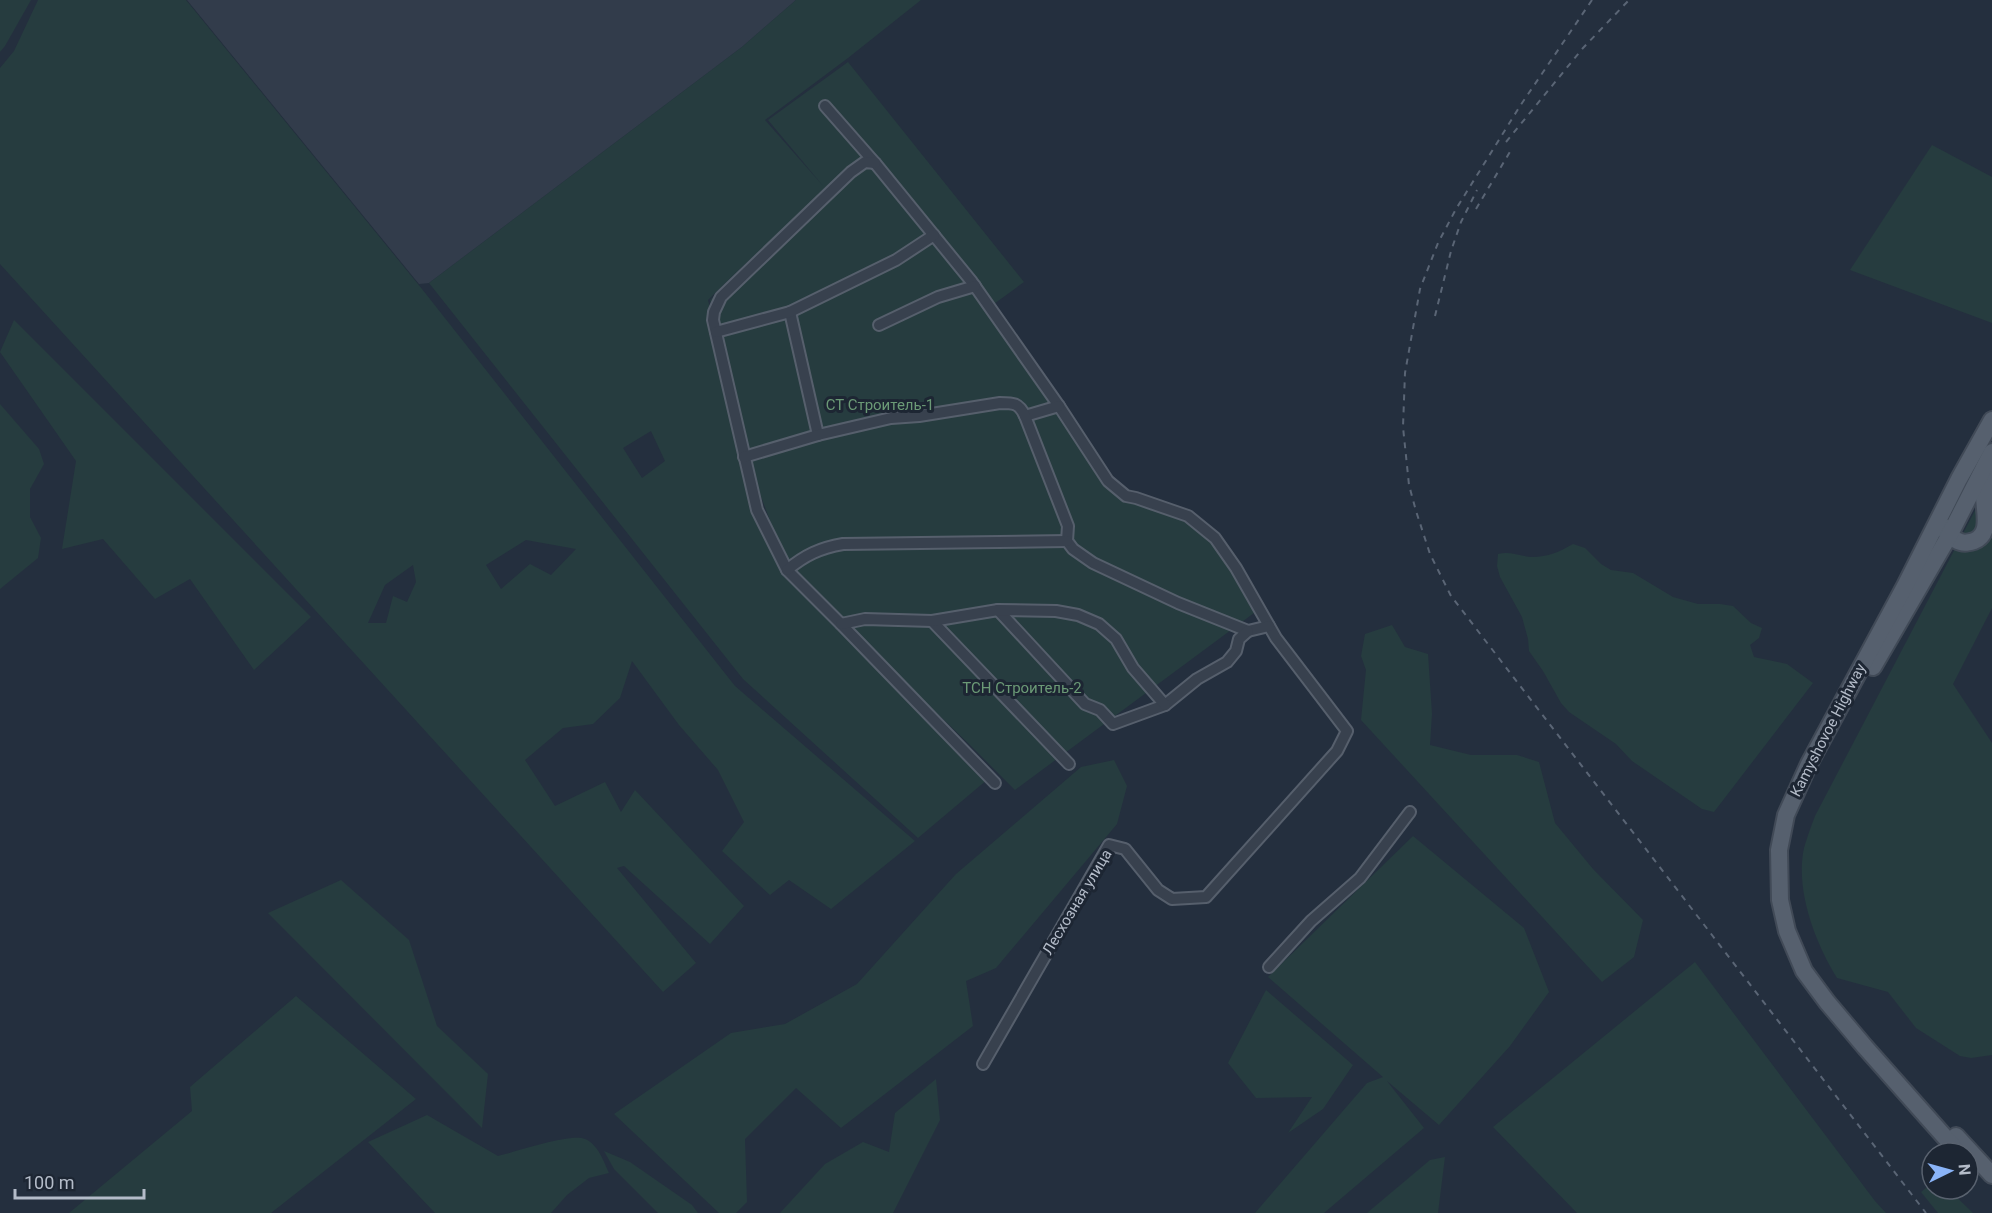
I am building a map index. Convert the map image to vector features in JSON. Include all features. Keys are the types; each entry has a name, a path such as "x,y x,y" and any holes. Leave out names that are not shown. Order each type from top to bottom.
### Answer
{"main road":[{"name":"Kamyshovoe Highway","path":"1948,1141 1842,1020 1804,971 1787,931 1780,900 1779,850 1786,815 1801,779 1992,420"},
{"name":"Kamyshovoe Highway","path":"1992,452 1949,536 1820,760 1799,808 1790,847 1790,894 1796,924 1810,961 1834,996 1921,1098 1992,1175"},
{"path":"1959,479 1958,498 1944,523 1944,530 1954,540 1965,543 1978,540 1987,531 1988,517 1984,496 1992,466"},
{"path":"1980,1176 1992,1188"}],"street":[{"path":"825,106 875,163 975,286 1108,481 1126,496 1188,516 1215,538 1236,568 1269,626 1248,631 1239,639 1236,651 1227,662 1197,679 1166,705 1113,724 1100,711 1085,704 998,610"},
{"path":"875,163 865,162 851,172 721,297 714,312 716,332 757,510 787,570 995,783"},
{"path":"716,332 790,312 896,260 934,236"},
{"path":"879,325 938,297 975,286"},
{"path":"790,312 818,435"},
{"path":"744,457 818,435 891,418 1014,403 1020,406 1025,416 1068,526 1067,541 1073,549 1092,563 1178,603 1248,631"},
{"path":"1025,416 1059,406"},
{"path":"787,570 803,557 822,548 843,544 1067,541"},
{"path":"842,624 865,619 932,621 998,610 1056,611 1078,615 1099,624 1116,639 1133,668 1166,705"},
{"path":"932,621 1069,764"},
{"name":"Лесхозная улица","path":"982,1064 1109,845 1125,849 1158,890 1172,899 1206,897 1337,751 1347,731 1269,626"},
{"path":"1269,967 1319,914 1360,878 1410,812"}],"shaded area":[{"path":"187,0 796,0 742,47 429,283 419,284"}],"green space":[{"path":"0,0 31,0 0,52"},
{"path":"38,0 186,0 422,289 735,686 915,841 831,909 789,880 770,895 722,851 744,822 718,770 679,725 632,661 620,698 593,724 563,728 525,760 555,806 605,782 621,812 635,790 744,906 710,944 624,866 617,868 696,963 663,992 0,264 0,68 14,51","holes":["526,540 576,549 551,575 530,564 501,589 486,565","413,565 416,582 407,602 393,596 386,623 368,623 385,585"]},
{"path":"796,0 921,0 765,120 824,187 768,120 848,62 1024,282 987,309 1055,405 1023,415 1065,526 1066,541 1071,551 1112,575 1140,587 1090,559 1069,540 1070,526 1027,417 1058,408 1107,483 1125,498 1186,517 1214,539 1235,568 1254,613 1015,790 845,625 865,621 931,623 997,612 1055,612 1077,615 1098,625 1116,641 1118,637 1100,623 1078,613 1056,609 997,608 931,619 865,617 842,622 787,566 747,459 710,300 751,258 708,300 744,457 787,570 845,632 994,774 918,838 743,679 429,283 742,47","holes":["651,431 665,461 642,478 623,448"]},
{"path":"1932,145 1992,177 1992,323 1850,270"},
{"path":"14,320 311,617 254,670 190,579 155,599 103,539 62,549 76,461 0,352"},
{"path":"0,404 39,449 44,464 30,489 30,517 41,538 38,558 0,589"},
{"path":"1992,478 1992,608 1953,684 1992,743 1992,1055 1971,1058 1960,1056 1916,1028 1888,992 1837,978 1821,948 1809,915 1802,881 1802,864 1804,848 1815,816"},
{"path":"1573,544 1585,548 1601,564 1611,570 1633,573 1673,597 1698,604 1733,606 1751,623 1762,628 1759,638 1750,645 1754,657 1787,664 1813,683 1714,812 1702,809 1632,761 1616,744 1569,712 1529,651 1522,617 1500,577 1497,566 1498,554 1543,556 1558,552"},
{"path":"1392,625 1405,647 1428,654 1432,714 1430,745 1471,755 1517,755 1539,762 1555,823 1593,869 1643,920 1634,957 1602,982 1361,720 1366,670 1361,656 1365,634"},
{"path":"1114,760 1127,786 1117,824 996,968 966,981 973,1026 841,1128 796,1088 745,1139 747,1202 736,1213 719,1213 614,1114 731,1033 785,1024 857,984 956,874 1081,767"},
{"path":"1413,836 1524,928 1549,992 1510,1046 1439,1125 1387,1081 1424,1128 1324,1213 1255,1213 1367,1083 1383,1077 1268,977"},
{"path":"341,880 409,940 437,1026 488,1074 482,1128 268,913"},
{"path":"1695,962 1886,1213 1577,1213 1493,1127"},
{"path":"1266,990 1353,1065 1323,1109 1288,1133 1312,1097 1256,1098 1228,1063"},
{"path":"296,996 416,1099 271,1213 69,1213 192,1111 190,1087"},
{"path":"936,1079 940,1120 893,1213 780,1213 825,1164 863,1142 889,1152 895,1113"},
{"path":"427,1115 498,1156 556,1141 585,1139 597,1149 609,1173 589,1178 567,1195 551,1213 435,1213 368,1142"},
{"path":"604,1151 630,1162 692,1205 698,1213 658,1213 614,1169"},
{"path":"1445,1157 1438,1213 1367,1213 1430,1160"},
{"path":"1928,1201 1960,1201 1973,1213 1938,1213"}],"railway":[{"path":"1592,0 1520,106 1456,209 1438,243 1420,289 1405,373 1403,427 1409,485 1416,511 1430,554 1451,596 1926,1213"},
{"path":"1506,142 1583,48 1629,0"},
{"path":"1476,209 1511,150"},
{"path":"1435,316 1451,251 1461,222 1477,190"}],"park label":[{"name":"СТ Строитель-1","path":"880,405"},
{"name":"ТСН Строитель-2","path":"1022,688"}]}
